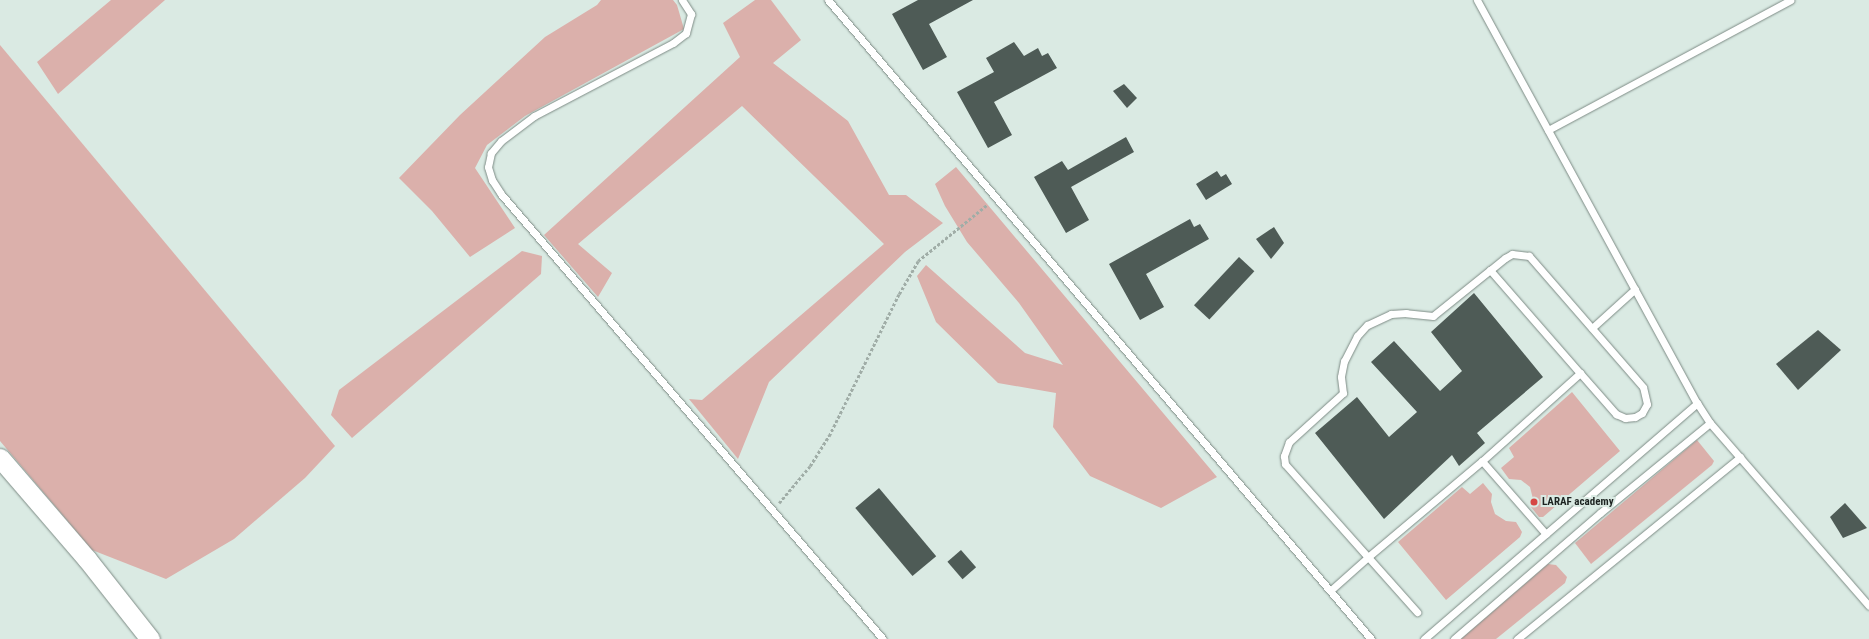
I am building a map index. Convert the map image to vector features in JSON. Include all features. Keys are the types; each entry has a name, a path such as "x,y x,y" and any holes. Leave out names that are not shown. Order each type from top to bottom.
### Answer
{"street":[{"path":"0,458 87,559 150,639"}],"lane":[{"path":"682,0 691,14 686,33 673,43 534,116 501,141 491,153 488,167 492,180 501,194 883,639"},
{"path":"828,0 1331,590 1371,639"},
{"path":"1477,0 1697,403 1710,423 1869,606"},
{"path":"1548,130 1790,0"},
{"path":"1416,612 1285,464 1286,449 1289,442 1343,393 1341,377 1344,361 1357,336 1368,325 1391,314 1406,313 1433,316 1490,270 1512,254 1530,256 1643,387 1647,404 1642,413 1635,417 1624,418 1616,414 1490,270"},
{"path":"1592,328 1635,289"},
{"path":"1331,590 1368,556 1482,461 1580,373"},
{"path":"1424,639 1697,403"},
{"path":"1454,639 1600,513 1710,423"},
{"path":"1517,639 1740,457"},
{"path":"1482,461 1546,534"}],"path":[{"path":"771,509 787,496 810,466 829,436 898,294 918,261 946,237 997,198"}],"shaded area":[{"path":"111,0 165,0 58,94 37,62"},
{"path":"601,0 673,0 677,5 684,29 525,116 487,145 475,168 515,228 470,257 432,211 399,178 460,115 545,37 597,5"},
{"path":"755,0 771,0 801,40 773,63 848,121 889,195 906,195 943,223 905,252 769,382 738,459 689,399 702,400 884,244 742,106 578,244 612,273 598,297 544,235 740,57 723,23"},
{"path":"0,45 335,446 305,478 234,539 166,579 92,550 0,441"},
{"path":"956,167 1217,477 1161,508 1090,476 1053,427 1056,393 998,383 936,322 917,276 926,265 1025,353 1063,365 1019,303 967,242 945,206 935,184"},
{"path":"522,251 542,256 541,274 352,438 331,415 339,390"},
{"path":"1572,392 1620,451 1543,517 1539,517 1531,507 1534,503 1530,487 1521,480 1509,479 1501,468 1514,457 1509,448"},
{"path":"1697,440 1714,461 1712,465 1591,564 1575,543"},
{"path":"1483,483 1492,494 1491,502 1495,514 1506,521 1516,522 1522,532 1520,537 1446,600 1398,542 1462,487 1470,494"},
{"path":"1548,564 1556,565 1567,577 1565,583 1496,639 1461,639"}],"building":[{"path":"918,0 973,0 929,24 947,57 923,70 892,14"},
{"path":"1014,42 1024,56 1038,48 1042,56 1048,53 1057,68 994,102 1012,135 988,148 957,92 994,72 986,58"},
{"path":"1124,84 1137,98 1127,108 1113,91"},
{"path":"1126,137 1134,152 1071,187 1089,220 1066,233 1034,177 1062,161 1068,170"},
{"path":"1217,171 1221,177 1226,174 1232,184 1206,200 1196,184"},
{"path":"1190,219 1194,227 1200,224 1209,239 1146,274 1164,307 1140,320 1109,264"},
{"path":"1274,227 1284,243 1271,259 1256,239"},
{"path":"1239,257 1254,271 1209,320 1194,305"},
{"path":"1474,293 1543,377 1477,433 1485,443 1459,466 1452,455 1384,519 1315,433 1357,397 1389,437 1417,412 1371,362 1394,341 1440,391 1462,371 1431,332"},
{"path":"1818,330 1841,350 1798,390 1776,364"},
{"path":"879,488 936,556 912,576 855,508"},
{"path":"1845,503 1867,528 1843,538 1830,517"},
{"path":"961,550 976,567 963,579 947,562"}],"place":[{"name":"LARAF academy","path":"1534,502"}]}
